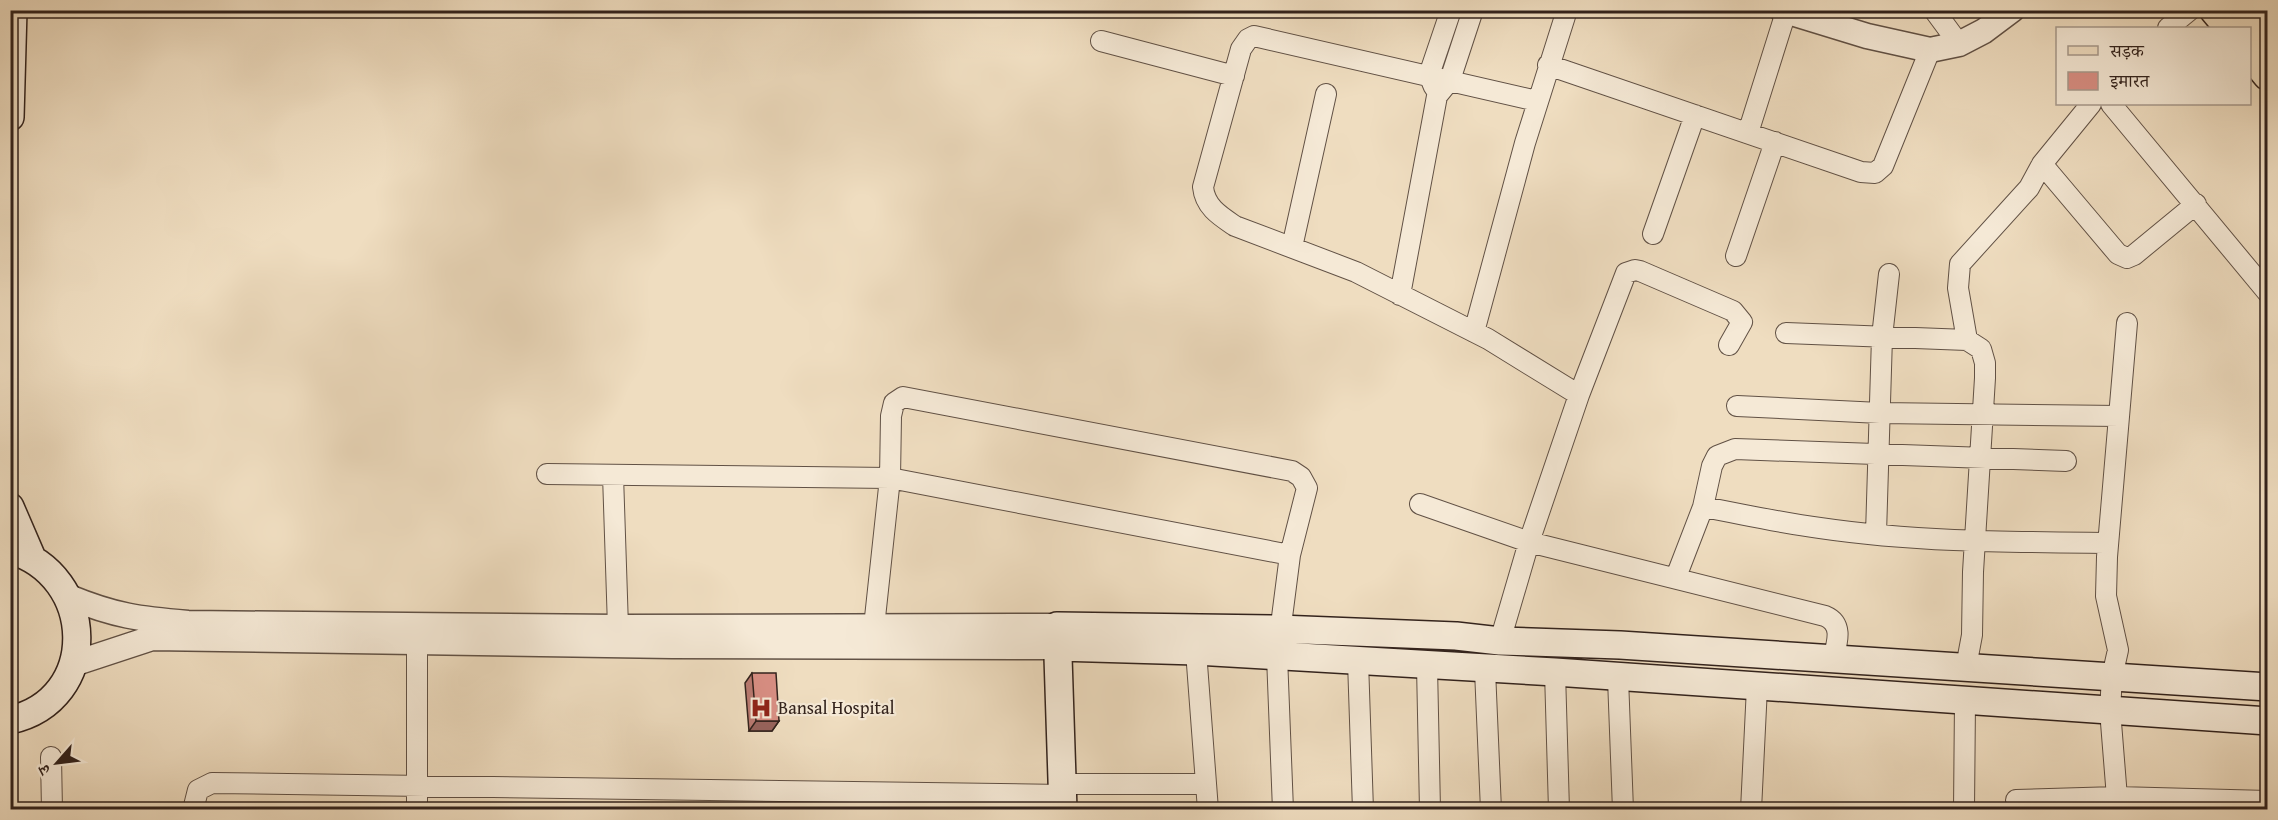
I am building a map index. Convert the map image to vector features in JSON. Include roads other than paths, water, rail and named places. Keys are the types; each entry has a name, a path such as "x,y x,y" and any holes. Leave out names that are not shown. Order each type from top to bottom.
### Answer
{"main road":[{"path":"10,117 13,10"},
{"path":"2215,10 2229,27"},
{"path":"2245,10 2268,39"},
{"path":"2251,54 2268,75"},
{"path":"10,507 21,554 54,575 69,597 77,631 73,664 64,683 51,698 12,723"},
{"path":"1058,636 1279,628 1456,636 1500,641 1620,645 2268,687"},
{"path":"1058,636 1196,651 1485,670 1555,672 2268,721"},
{"path":"1058,636 1063,796"}],"street":[{"path":"1437,96 1429,75 1451,10"},
{"path":"1400,295 1437,96 1450,80 1473,10"},
{"path":"1474,332 1537,101 1567,10"},
{"path":"1934,10 1959,44"},
{"path":"1748,133 1784,11 1867,36 1930,50 1959,44 1984,32 2012,10"},
{"path":"2169,27 2190,10"},
{"path":"1537,101 1254,36 1248,39 1241,49 1203,187 1204,196 1218,215 1235,226 1356,273 1474,332 1577,400"},
{"path":"1101,41 1234,76"},
{"path":"1548,64 1861,172 1875,173 1880,171 1930,50"},
{"path":"1292,247 1326,94"},
{"path":"1966,340 1958,273 1960,264 2028,188 2042,164 2090,105"},
{"path":"2112,105 2268,293"},
{"path":"1653,234 1695,115"},
{"path":"1736,256 1776,142"},
{"path":"2042,164 2118,254 2127,258 2134,255 2196,204"},
{"path":"1500,641 1529,542 1577,400 1622,280 1630,271 1640,271 1738,315 1742,322 1729,345"},
{"path":"1876,534 1882,337 1889,274"},
{"path":"2118,803 2110,710 2112,677 2118,650 2106,596 2108,543 2127,323"},
{"path":"1786,333 1966,340 1976,344 1984,355 1982,456 1972,635 1966,667"},
{"path":"873,627 890,478 892,408 898,399 909,397 1292,471 1301,477 1307,488 1290,555 1276,656 1283,810"},
{"path":"1737,406 1880,413 2119,416"},
{"path":"1676,577 1703,507 1712,466 1717,456 1735,448 2066,461"},
{"path":"547,474 890,478 1290,555"},
{"path":"613,475 618,627"},
{"path":"1420,504 1529,542 1676,577 1831,618 1838,633 1833,659"},
{"path":"1703,507 1820,528 1876,534 1976,541 2108,543"},
{"path":"69,597 106,612 131,618 189,623 873,627 1058,636"},
{"path":"73,664 121,646 152,638 683,646 1058,636"},
{"path":"417,642 417,810"},
{"path":"1196,651 1208,810"},
{"path":"1358,662 1363,810"},
{"path":"1427,666 1430,810"},
{"path":"1485,670 1491,810"},
{"path":"1555,672 1559,810"},
{"path":"1618,678 1623,810"},
{"path":"1751,810 1757,687"},
{"path":"1964,810 1965,701"},
{"path":"51,757 52,810"},
{"path":"193,810 198,790 212,783 417,785 902,801 1063,796 1206,784"},
{"path":"2016,800 2118,803 2268,801"}],"place":[{"name":"Bansal Hospital","path":"761,708"}]}
